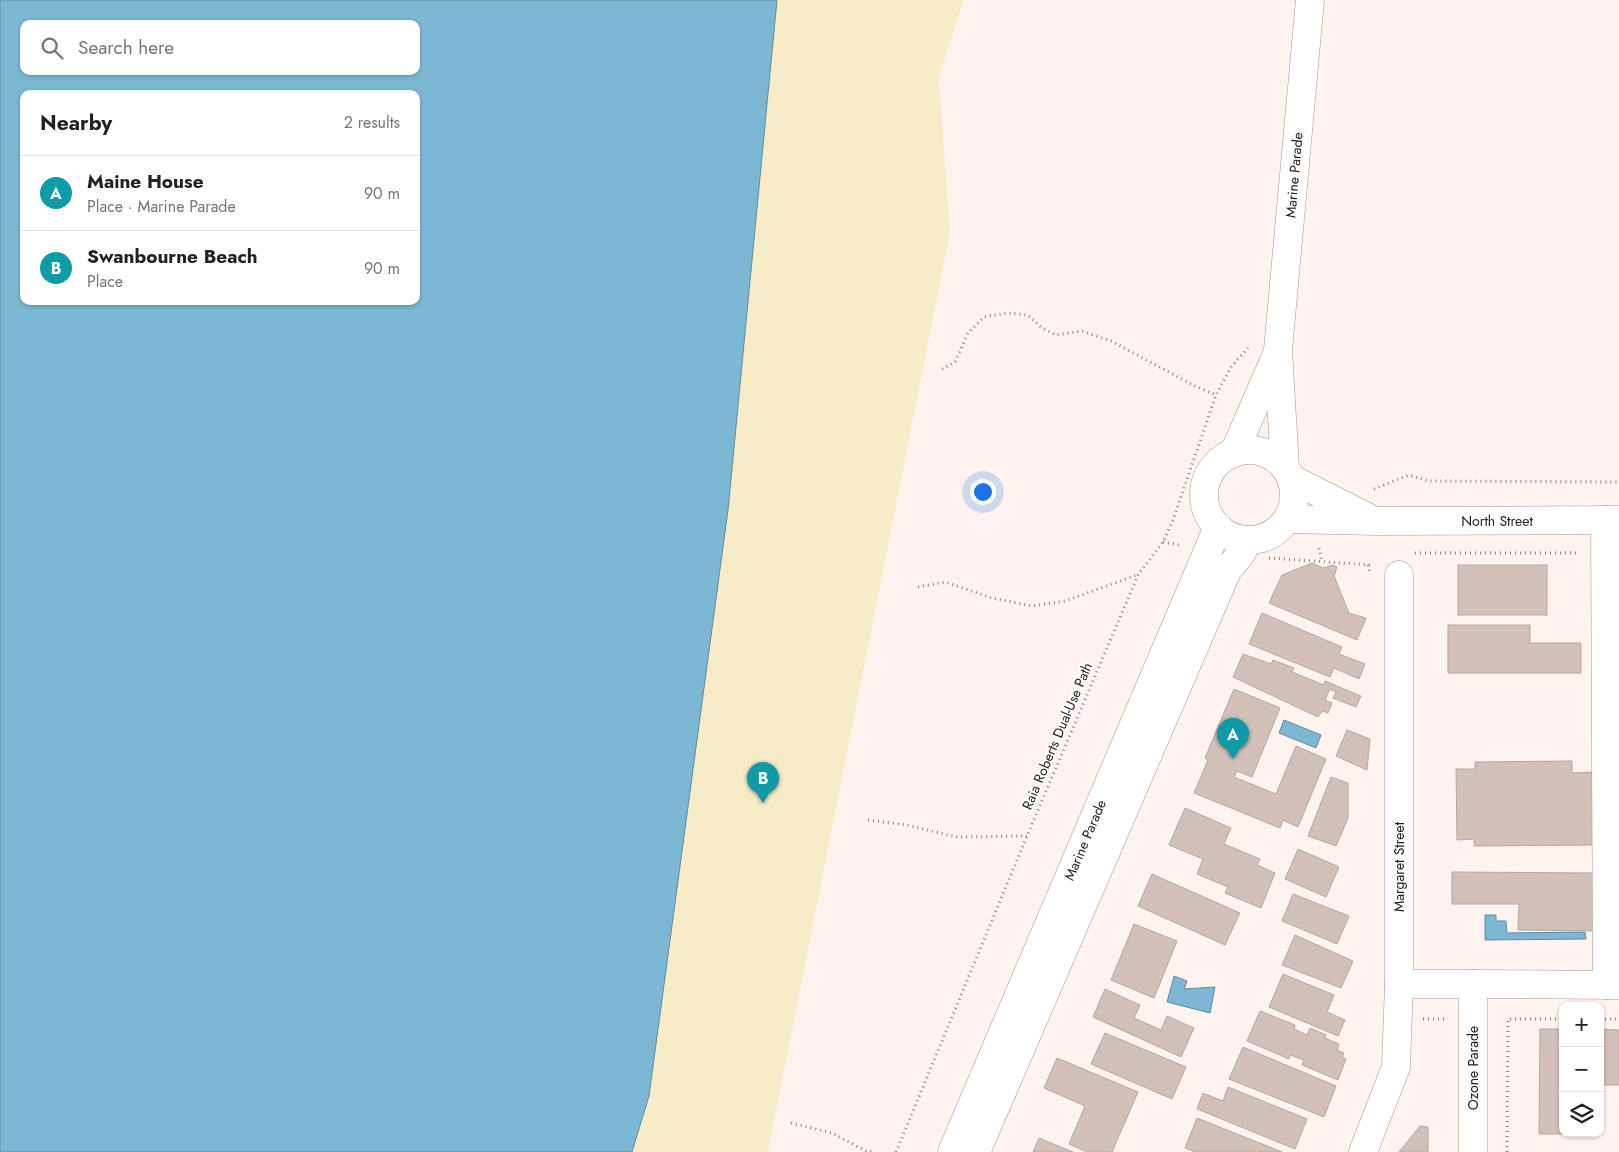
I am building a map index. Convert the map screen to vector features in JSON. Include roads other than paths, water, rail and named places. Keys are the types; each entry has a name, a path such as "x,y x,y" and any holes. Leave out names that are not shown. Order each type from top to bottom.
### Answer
{"street":[{"name":"Marine Parade","path":"1288,474 1278,350 1310,0"},
{"name":"Marine Parade","path":"1234,452 1278,350"},
{"path":"1250,451 1265,453 1276,459 1288,474 1294,492 1294,505 1300,519 1264,538 1256,549 1218,527 1209,515 1205,501 1206,485 1212,471 1222,460 1234,452 1250,451"},
{"name":"North Street","path":"1288,474 1375,521"},
{"name":"North Street","path":"1300,519 1375,521 1612,520"},
{"path":"1398,984 1613,985 1606,553 1612,520"},
{"name":"Marine Parade","path":"952,1152 1218,527"},
{"name":"Marine Parade","path":"976,1152 1228,569 1241,554 1256,549"},
{"name":"Margaret Street","path":"1363,1152 1396,1067 1398,984 1398,575"},
{"name":"Ozone Parade","path":"1473,984 1473,1152"}],"water":[{"path":"0,0 777,0 728,510 649,1096 632,1152 0,1152"},
{"path":"1284,720 1321,735 1316,748 1279,733"},
{"path":"1485,915 1496,915 1496,921 1506,921 1507,933 1585,932 1586,939 1485,940"},
{"path":"1174,976 1187,981 1184,989 1215,987 1210,1013 1167,1002"}],"place":[{"name":"Maine House","path":"1233,759"},
{"name":"Swanbourne Beach","path":"763,803"}]}
